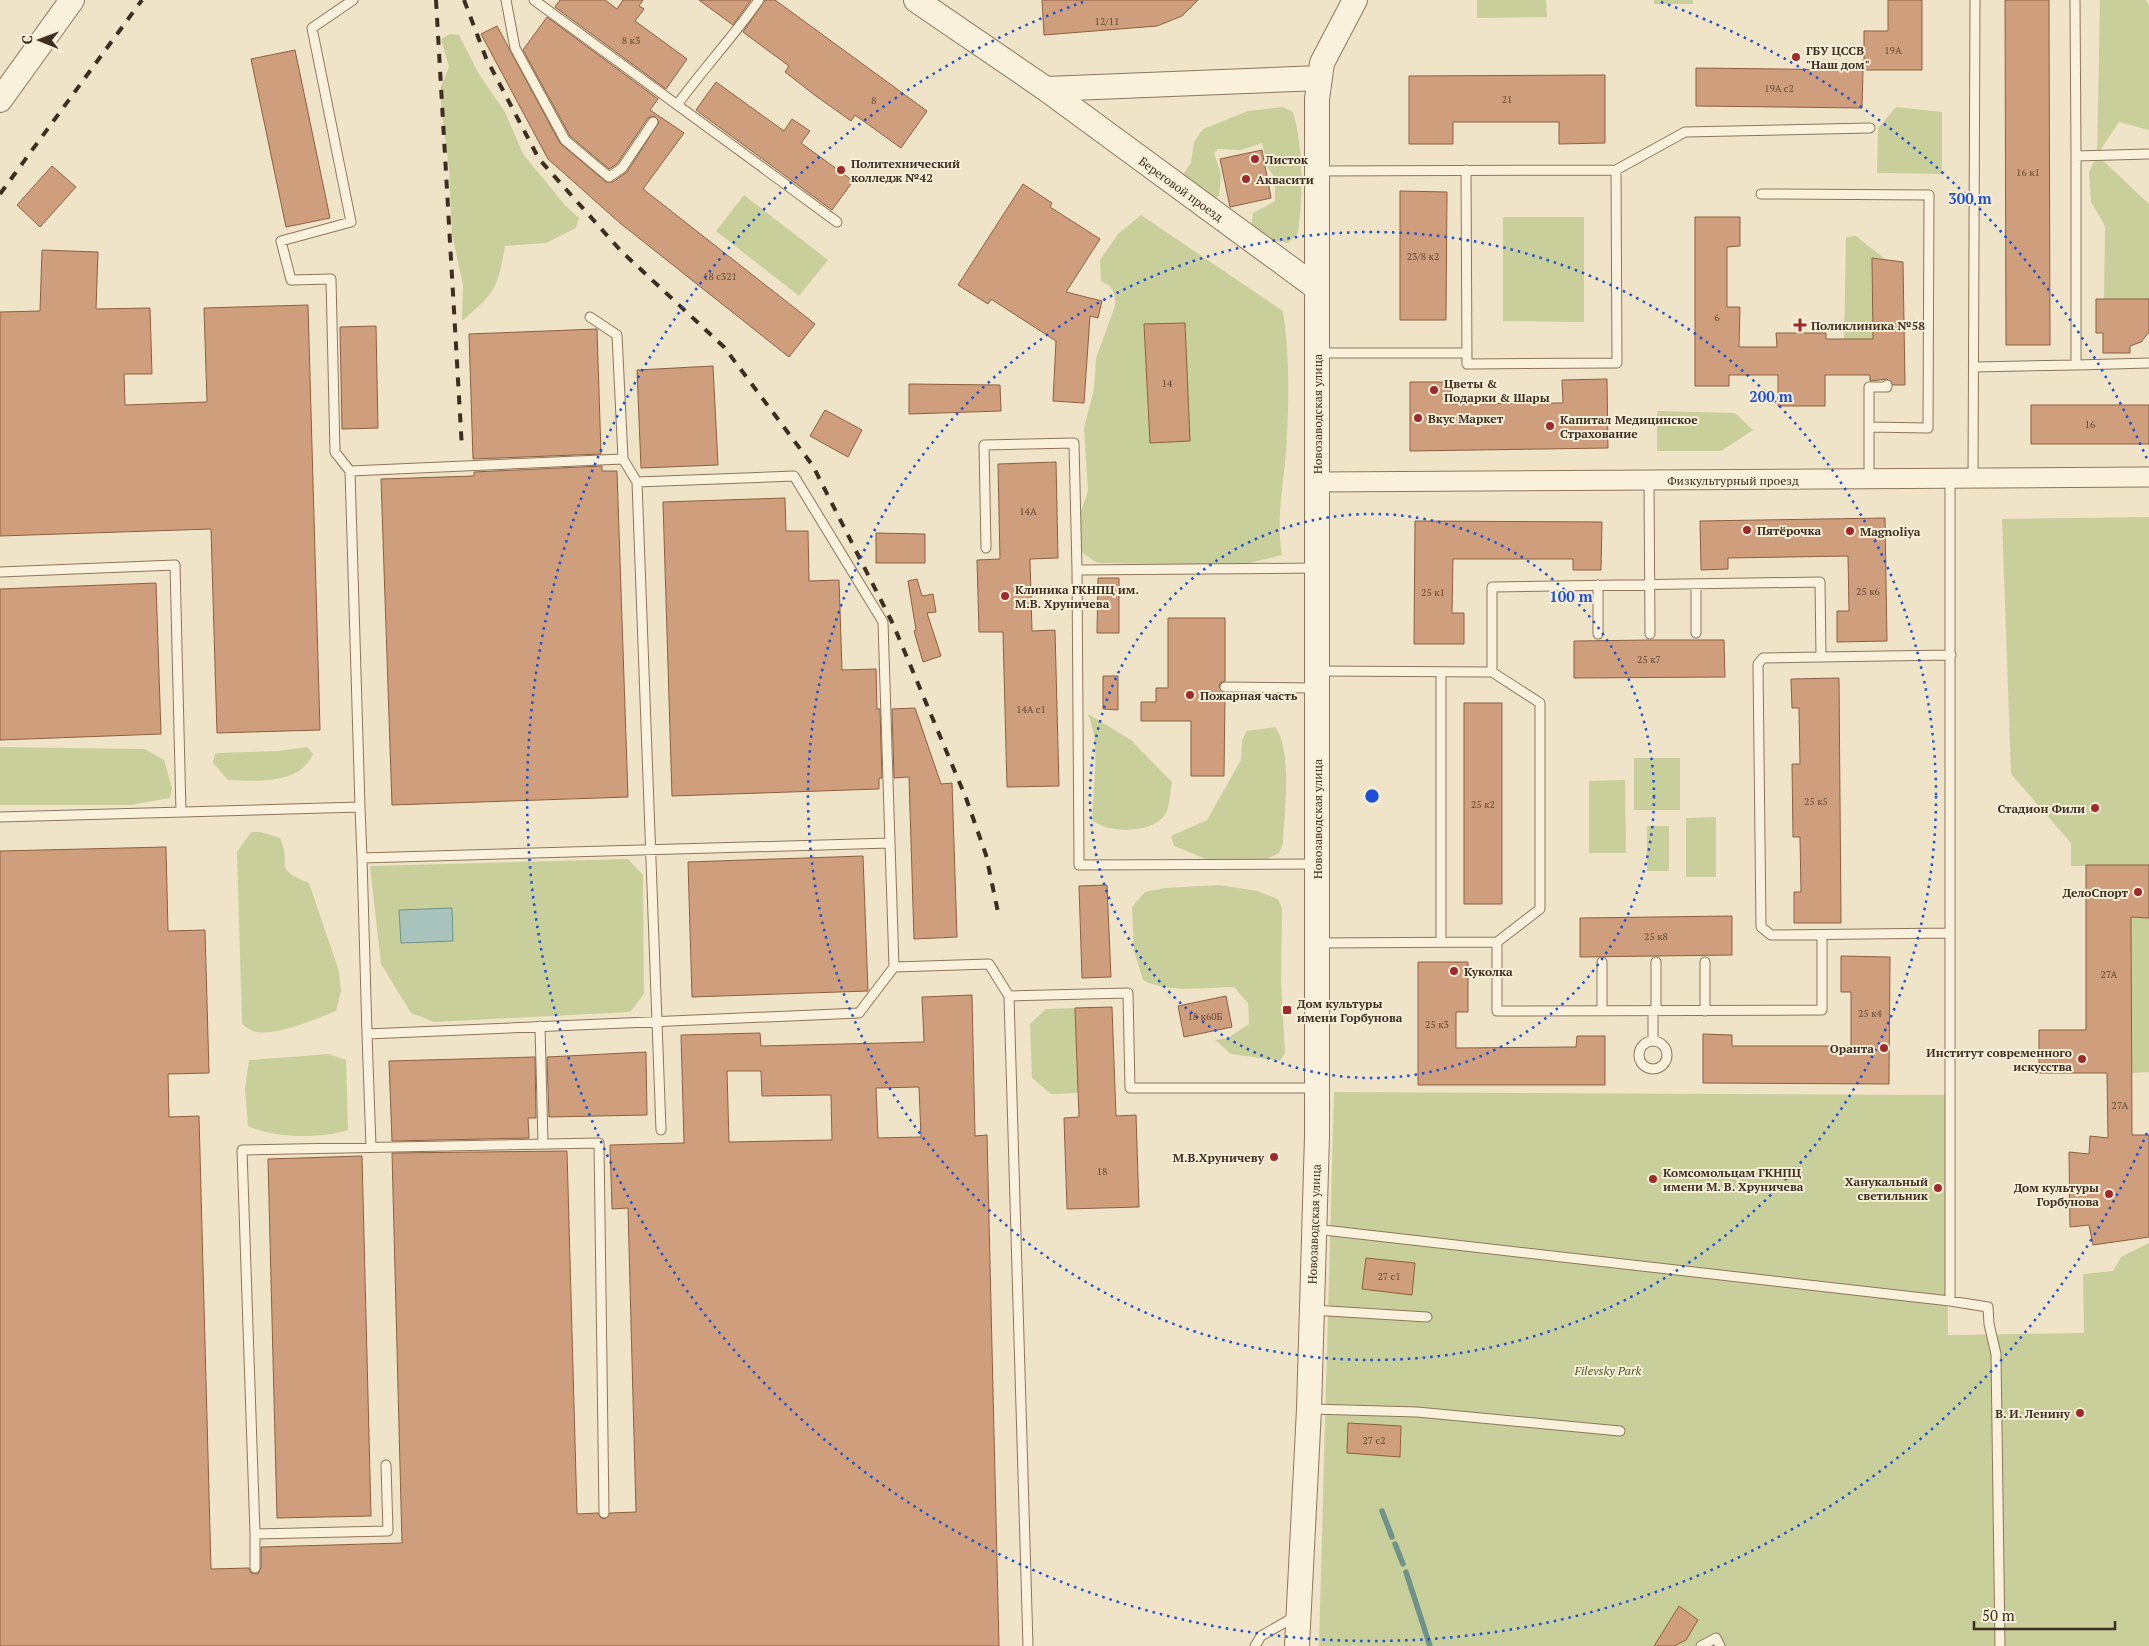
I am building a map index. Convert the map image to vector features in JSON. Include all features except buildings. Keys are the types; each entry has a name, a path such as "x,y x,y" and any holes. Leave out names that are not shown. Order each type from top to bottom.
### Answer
{"street":[{"path":"0,100 72,0"},
{"name":"Береговой проезд","path":"916,0 1046,89 1317,288"},
{"name":"Новозаводская улица","path":"1297,1646 1309,1409 1317,1088 1317,171 1319,78 1322,63 1355,0"},
{"path":"1046,89 1319,78"},
{"name":"Физкультурный проезд","path":"1318,482 2149,477"}],"lane":[{"path":"353,0 312,28 350,222 281,241 291,280 331,279 335,452 350,472 371,1147"},
{"path":"506,0 516,48 565,140 609,177 622,168 653,122"},
{"path":"534,0 837,222"},
{"path":"677,105 702,70 738,31 759,0"},
{"path":"1973,479 1975,0"},
{"path":"2075,0 2076,365"},
{"path":"1317,171 1616,170 1685,132 1870,128"},
{"path":"2076,156 2149,154"},
{"path":"1466,170 1467,364 1616,363 1616,170"},
{"path":"1761,194 1930,195 1928,428 1869,427"},
{"path":"590,317 618,335 622,458 637,482 661,1130"},
{"path":"1317,353 1466,354"},
{"path":"1974,367 2149,363"},
{"path":"1869,479 1869,387 1887,387 1887,385"},
{"path":"986,548 984,445 1074,443 1079,865 1317,864"},
{"path":"350,472 622,458"},
{"path":"367,1034 860,1014 894,967 883,622 794,476 637,482"},
{"path":"1950,479 1950,1301"},
{"path":"1649,480 1650,634"},
{"path":"0,572 175,565 181,812"},
{"path":"1077,570 1317,568"},
{"path":"1492,672 1492,587 1820,582 1821,657"},
{"path":"1696,584 1696,633"},
{"path":"1598,585 1598,634"},
{"path":"1950,933 1771,935 1761,927 1758,664 1763,658 1951,655"},
{"path":"1441,672 1441,942"},
{"path":"1225,687 1441,672 1492,672 1540,703 1540,910 1497,942 1317,943"},
{"path":"0,817 360,807"},
{"path":"362,858 890,843"},
{"path":"1497,942 1497,1011 1822,1010 1822,934"},
{"path":"1602,962 1602,1011"},
{"path":"1653,1041 1656,962"},
{"path":"1705,962 1705,1010"},
{"path":"894,967 989,964 1009,996 1028,1646"},
{"path":"1009,996 1128,993 1130,1088 1317,1088"},
{"path":"540,1026 543,1144"},
{"path":"255,1568 242,1150 599,1143 604,1513"},
{"path":"1314,1229 1950,1301 1988,1307 1988,1324 1996,1354 2000,1646"},
{"path":"1311,1310 1427,1317"},
{"path":"1309,1409 1417,1412 1620,1431"},
{"path":"254,1534 388,1531 386,1465"},
{"path":"1255,1646 1262,1636 1300,1614"},
{"path":"1701,1646 1716,1638 1720,1646"}],"green space":[{"path":"1477,0 1546,0 1547,17 1477,18"},
{"path":"1654,0 1693,0 1693,4 1654,4"},
{"path":"2100,0 2146,0 2149,6 2149,130 2119,122 2097,155"},
{"path":"450,34 459,35 479,74 505,112 523,154 565,205 579,218 576,228 546,243 505,246 500,272 494,288 482,303 462,321 463,285 452,234 449,169 441,104 441,86 449,67 441,39"},
{"path":"1283,107 1293,112 1297,127 1302,172 1298,233 1288,243 1268,240 1251,228 1253,213 1275,201 1275,178 1268,168 1262,143 1241,150 1218,149 1214,153 1221,174 1219,196 1209,202 1182,176 1191,163 1194,142 1203,129 1248,111"},
{"path":"1896,107 1942,112 1942,174 1877,173 1878,128"},
{"path":"2097,155 2149,204 2149,299 2104,299 2105,226 2091,202 2089,172"},
{"path":"744,195 828,260 799,296 716,231"},
{"path":"1141,215 1283,311 1287,346 1288,400 1286,453 1280,517 1282,555 1241,565 1097,563 1080,551 1081,511 1088,491 1084,428 1094,389 1096,358 1115,306 1115,296 1110,286 1101,281 1100,260 1118,234","holes":["1185,323 1190,441 1150,443 1144,325"]},
{"path":"1503,217 1584,217 1584,322 1503,321"},
{"path":"1856,236 1885,259 1872,258 1873,339 1844,339 1846,237"},
{"path":"1657,411 1735,413 1753,430 1721,451 1657,451"},
{"name":"Стадион Фили","path":"2149,517 2149,1072 2132,1073 2131,918 2117,917 2117,866 2071,866 2071,843 2011,774 2002,519"},
{"path":"1088,714 1131,740 1172,782 1167,810 1160,820 1152,825 1130,830 1108,828 1092,820 1095,752 1092,726"},
{"path":"1275,727 1281,737 1286,766 1283,844 1279,853 1261,862 1208,860 1174,846 1171,836 1207,820 1241,760 1242,740 1247,731"},
{"path":"0,747 145,749 164,760 172,788 170,798 130,805 0,805"},
{"path":"307,747 313,754 307,764 288,776 276,779 228,780 213,763 215,754 219,753 279,751"},
{"path":"1634,758 1680,758 1680,810 1634,810"},
{"path":"1625,780 1626,853 1589,853 1589,781"},
{"path":"1716,817 1716,877 1686,877 1686,818"},
{"path":"1647,826 1669,826 1669,871 1647,871"},
{"path":"251,832 261,832 280,838 285,855 286,869 297,878 309,883 339,971 341,991 336,1011 296,1026 264,1033 249,1029 242,1024 237,852"},
{"path":"628,859 643,875 644,994 630,1012 434,1022 411,1013 381,964 370,866"},
{"path":"1219,885 1257,891 1278,899 1282,908 1281,981 1285,1053 1280,1061 1231,1054 1215,1040 1228,1038 1249,1024 1248,1003 1234,987 1176,988 1164,987 1143,980 1134,951 1132,907 1145,892 1165,888"},
{"path":"1075,1008 1078,1093 1051,1094 1032,1078 1030,1024 1046,1009"},
{"path":"329,1054 346,1060 348,1130 324,1135 297,1136 271,1133 248,1126 245,1089 249,1060"},
{"name":"Filevsky Park","path":"1334,1092 1946,1095 1948,1335 2084,1333 2083,1274 2113,1271 2121,1257 2149,1243 2149,1646 1319,1646"}],"water":[{"path":"452,908 453,941 401,943 399,910"}],"waterway":[{"path":"1382,1511 1392,1537"},
{"path":"1395,1544 1403,1564"},
{"path":"1406,1572 1430,1646"}],"railway":[{"path":"0,194 142,0"},
{"path":"436,0 462,449"},
{"path":"464,0 486,58 539,159 621,251 724,347 813,466 893,624 966,798 986,855 999,917"}],"place":[{"name":"ГБУ ЦССВ \"Наш дом\"","path":"1796,57"},
{"name":"Листок","path":"1255,159"},
{"name":"Политехнический колледж №42","path":"841,170"},
{"name":"Аквасити","path":"1246,179"},
{"name":"Поликлиника №58","path":"1800,325"},
{"name":"Цветы & Подарки & Шары","path":"1434,390"},
{"name":"Вкус Маркет","path":"1418,418"},
{"name":"Капитал Медицинское Страхование","path":"1550,426"},
{"name":"Пятёрочка","path":"1747,530"},
{"name":"Magnoliya","path":"1850,531"},
{"name":"Клиника ГКНПЦ им. М.В. Хруничева","path":"1005,596"},
{"name":"Пожарная часть","path":"1190,695"},
{"name":"Стадион Фили","path":"2095,808"},
{"name":"ДелоСпорт","path":"2138,892"},
{"name":"Куколка","path":"1454,971"},
{"name":"Дом культуры имени Горбунова","path":"1287,1010"},
{"name":"Оранта","path":"1884,1048"},
{"name":"Институт современного искусства","path":"2082,1059"},
{"name":"М.В.Хруничеву","path":"1274,1157"},
{"name":"Комсомольцам ГКНПЦ имени М. В. Хруничева","path":"1653,1179"},
{"name":"Ханукальный светильник","path":"1938,1188"},
{"name":"Дом культуры Горбунова","path":"2109,1194"},
{"name":"В. И. Ленину","path":"2080,1413"}]}
